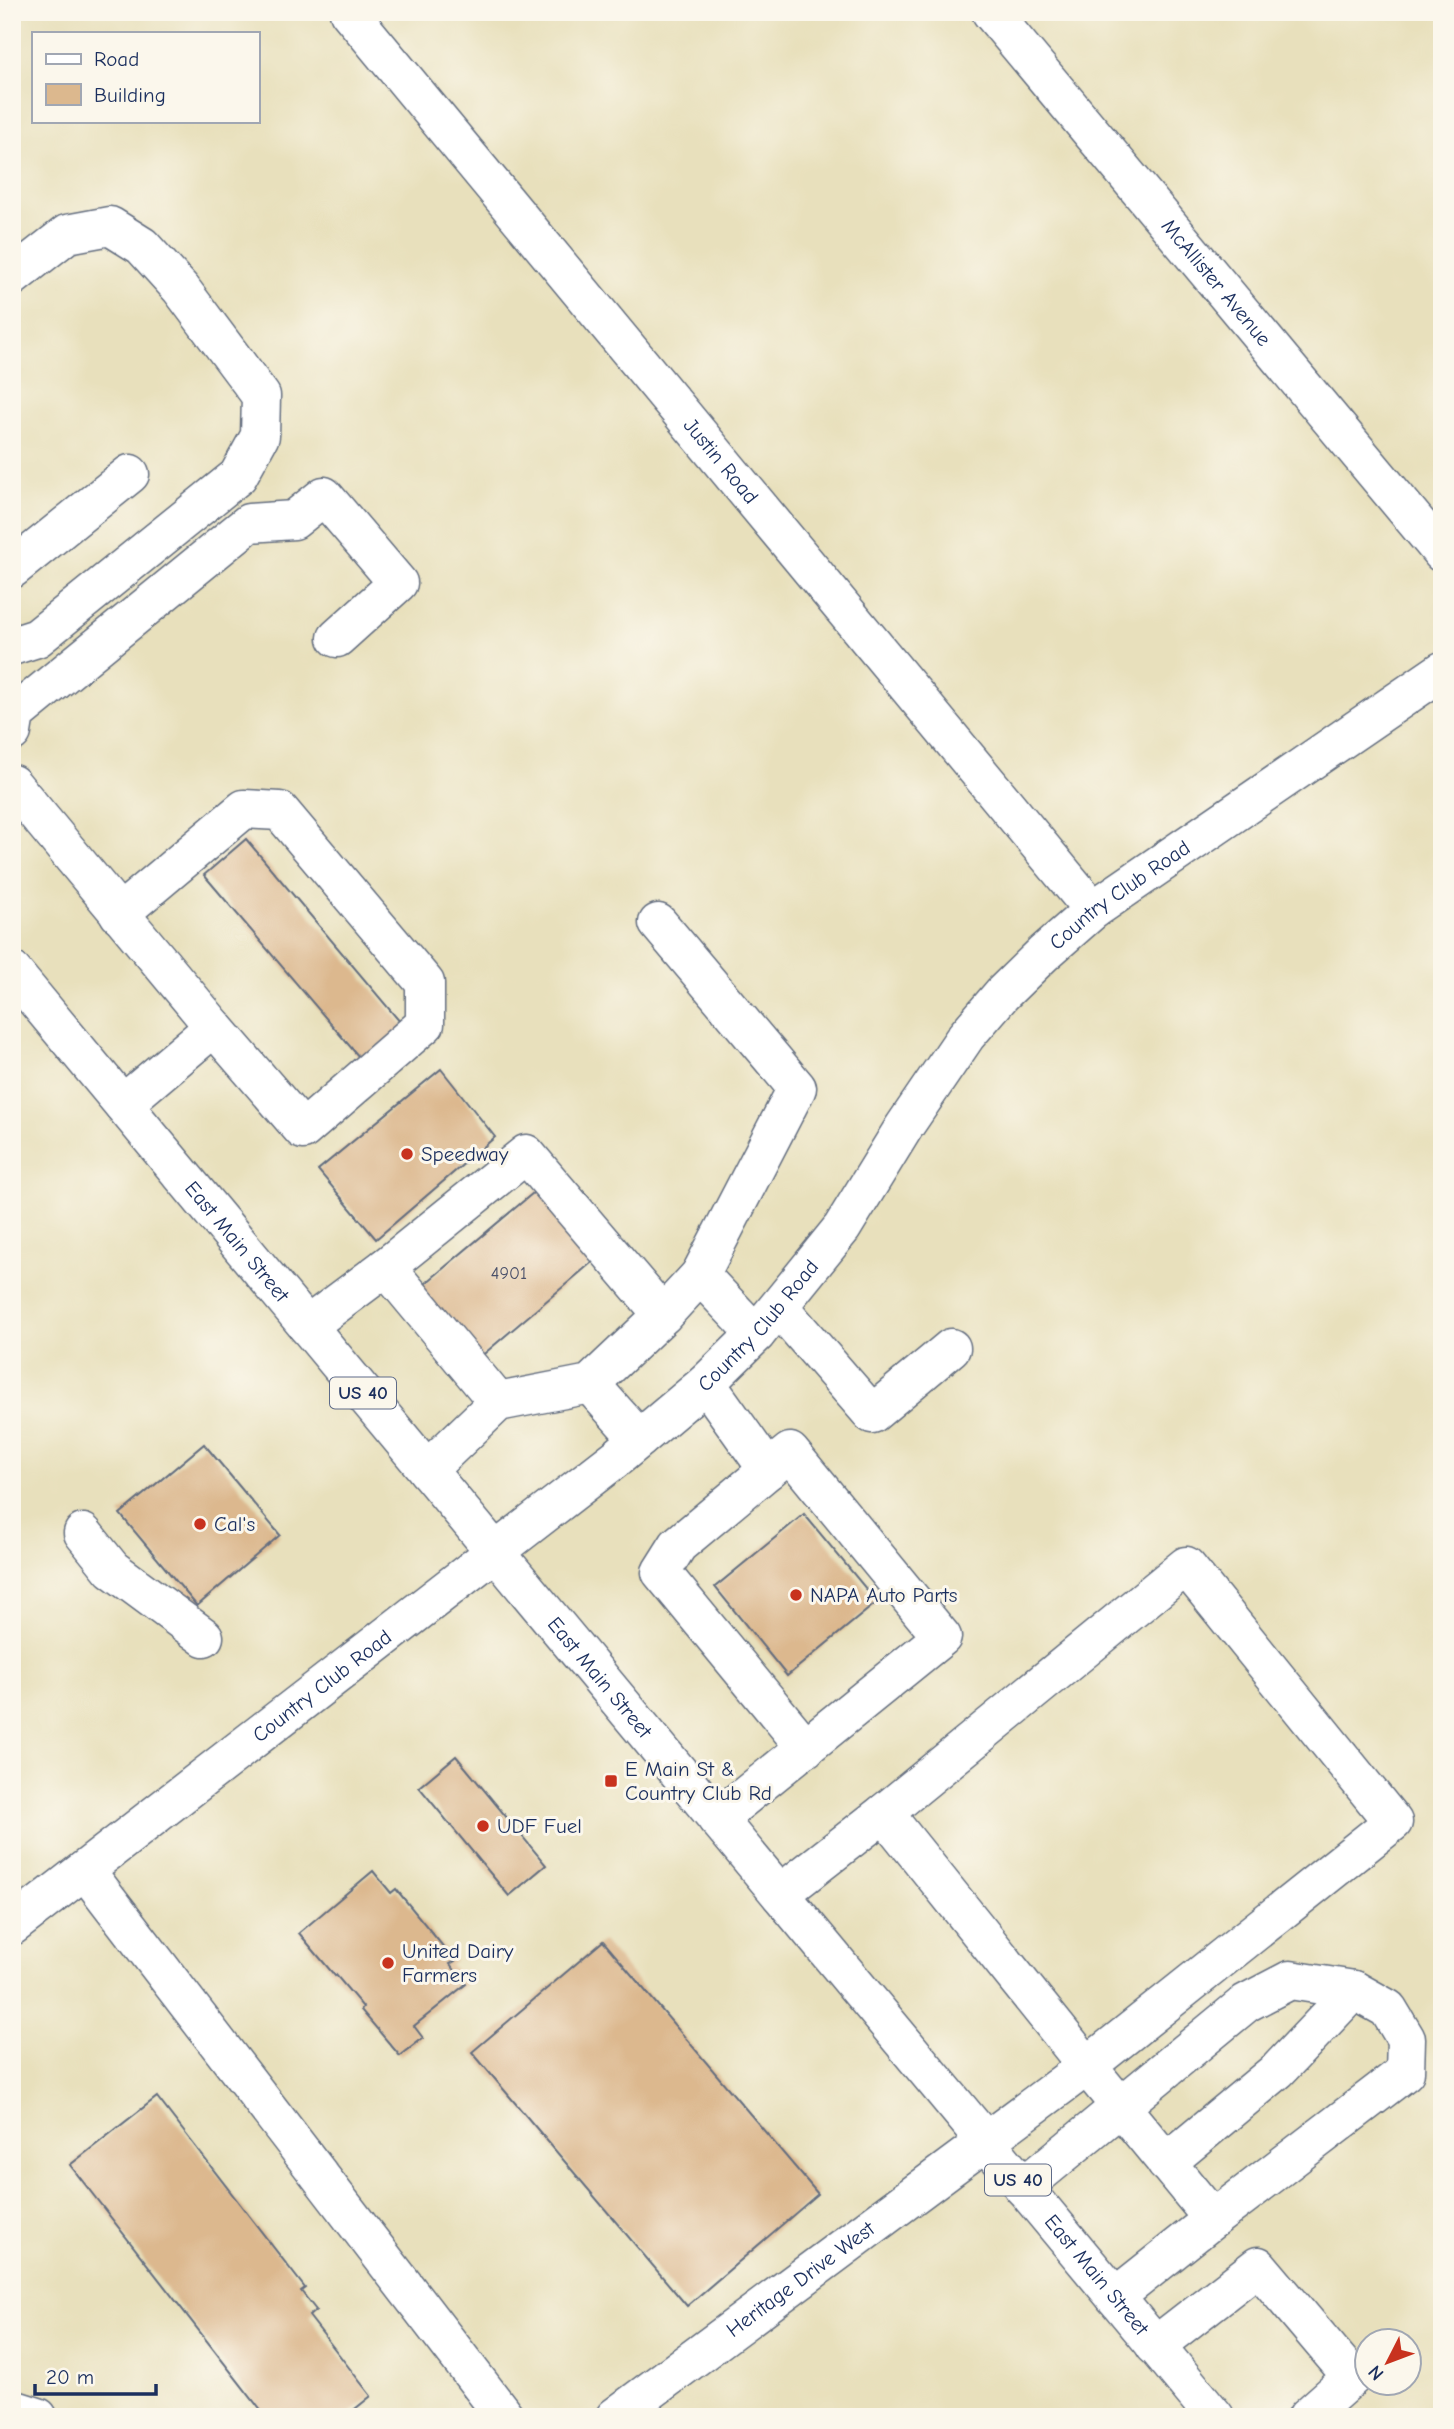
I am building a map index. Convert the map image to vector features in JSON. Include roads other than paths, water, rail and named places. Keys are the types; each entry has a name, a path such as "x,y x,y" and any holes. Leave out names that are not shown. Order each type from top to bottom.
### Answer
{"street":[{"name":"Justin Road","path":"349,12 1093,910"},
{"name":"McAllister Avenue","path":"990,12 1442,553"},
{"path":"12,277 67,234 110,226 142,246 173,281 261,397 260,436 238,476 37,638 12,646"},
{"path":"12,569 130,474"},
{"path":"12,732 15,714 249,523 294,520 324,496 398,583 337,638"},
{"name":"Country Club Road","path":"18,1908 85,1870 495,1552 706,1383 768,1320 842,1228 904,1127 966,1036 1043,954 1093,910 1442,671"},
{"path":"12,784 120,914 214,1027 303,1130 425,1024 425,983 280,811 244,808 120,914"},
{"path":"427,1470 498,1402 590,1384 663,1315 700,1275 797,1088 658,923"},
{"name":"East Main Street","path":"12,971 1215,2417"},
{"path":"123,1104 214,1027"},
{"path":"307,1326 386,1267 526,1154 663,1315"},
{"path":"386,1267 498,1402"},
{"path":"700,1275 768,1320 872,1414 951,1348"},
{"path":"706,1383 768,1470"},
{"path":"590,1384 639,1439"},
{"path":"717,1819 806,1748 942,1637 790,1452 678,1545 661,1572 806,1748"},
{"path":"83,1533 112,1569 204,1637"},
{"name":"Heritage Drive West","path":"615,2417 1087,2066 1394,1822 1186,1566 884,1813"},
{"path":"780,1894 884,1813 1213,2219"},
{"path":"85,1870 505,2417"},
{"path":"1023,2187 1246,2003 1290,1980 1354,1990 1388,2009 1406,2039 1405,2072 1115,2297"},
{"path":"1166,2163 1278,2070 1354,1990"},
{"path":"1155,2346 1258,2266 1352,2377 1307,2417"}],"place":[{"name":"Speedway","path":"407,1154"},
{"name":"Cal's","path":"200,1524"},
{"name":"NAPA Auto Parts","path":"796,1595"},
{"name":"E Main St & Country Club Rd","path":"611,1781"},
{"name":"UDF Fuel","path":"483,1826"},
{"name":"United Dairy Farmers","path":"388,1963"}]}
